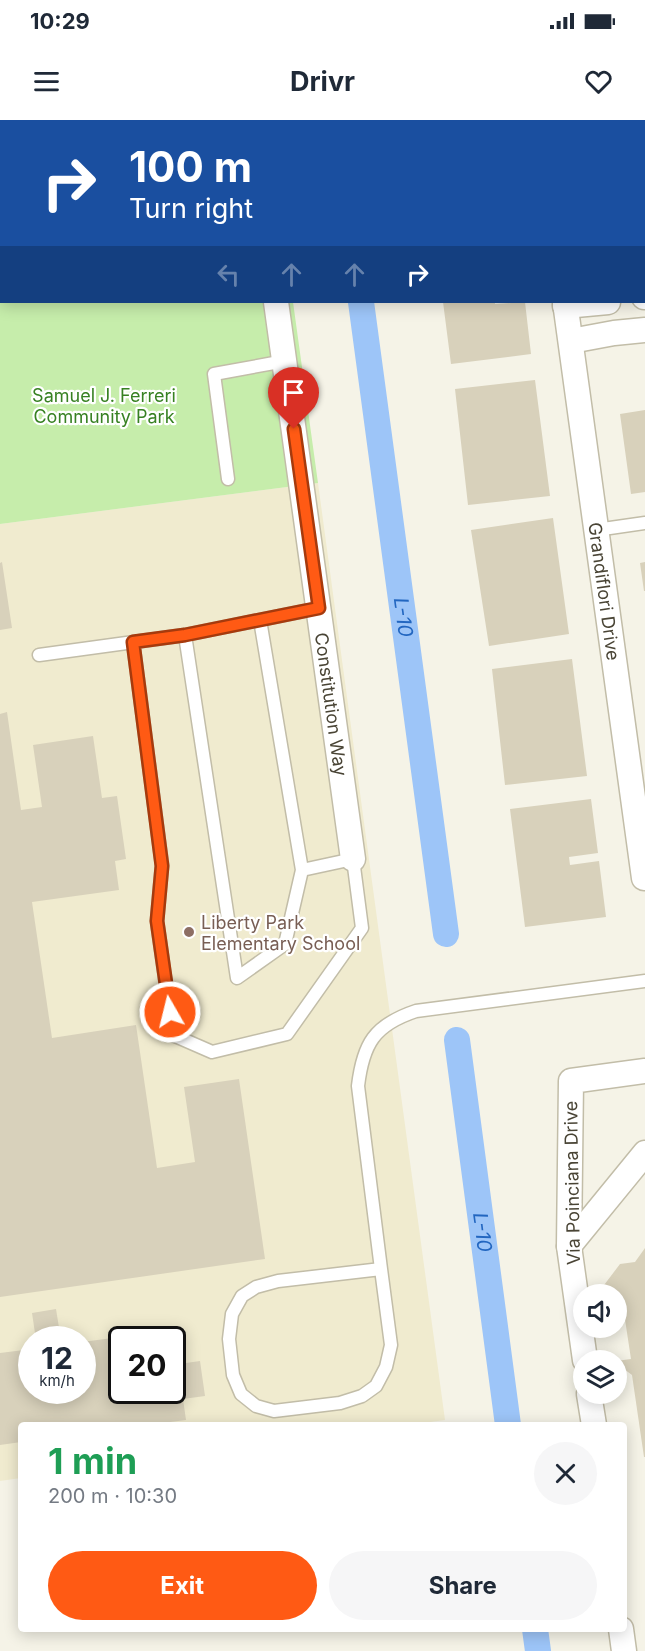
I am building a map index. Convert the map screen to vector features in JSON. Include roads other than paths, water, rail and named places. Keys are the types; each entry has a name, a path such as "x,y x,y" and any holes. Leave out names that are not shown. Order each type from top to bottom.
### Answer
{"street":[{"name":"Constitution Way","path":"276,303 353,860"},
{"name":"Grandiflori Drive","path":"586,303 565,304 596,530 639,793 644,878"},
{"path":"571,341 645,330"},
{"name":"Via Poinciana Drive","path":"584,1350 569,1246 570,1081 645,1071"},
{"path":"569,1246 645,1153"},
{"path":"591,1404 594,1422"},
{"path":"621,1632 624,1651"}],"lane":[{"path":"228,479 214,374 285,362"},
{"path":"596,530 645,523"},
{"path":"39,655 185,635 319,608"},
{"path":"185,635 237,978 285,944 302,870 260,620"},
{"path":"133,642 162,866 157,921 173,1035 212,1052 287,1034 362,928 353,860 302,870"},
{"path":"381,1269 278,1281 256,1287 242,1296 232,1314 229,1339 233,1375 241,1394 256,1406 274,1412 340,1403 362,1396 376,1386 386,1367 391,1345 358,1086 360,1066 366,1047 379,1030 395,1018 416,1011 645,981"}],"waterway":[{"name":"L-10","path":"361,303 446,934"},
{"name":"L-10","path":"457,1040 508,1422"},
{"name":"L-10","path":"535,1632 538,1651"}],"place":[{"name":"Liberty Park Elementary School","path":"189,932"}],"park label":[{"name":"Samuel J. Ferreri Community Park","path":"104,405"}]}
